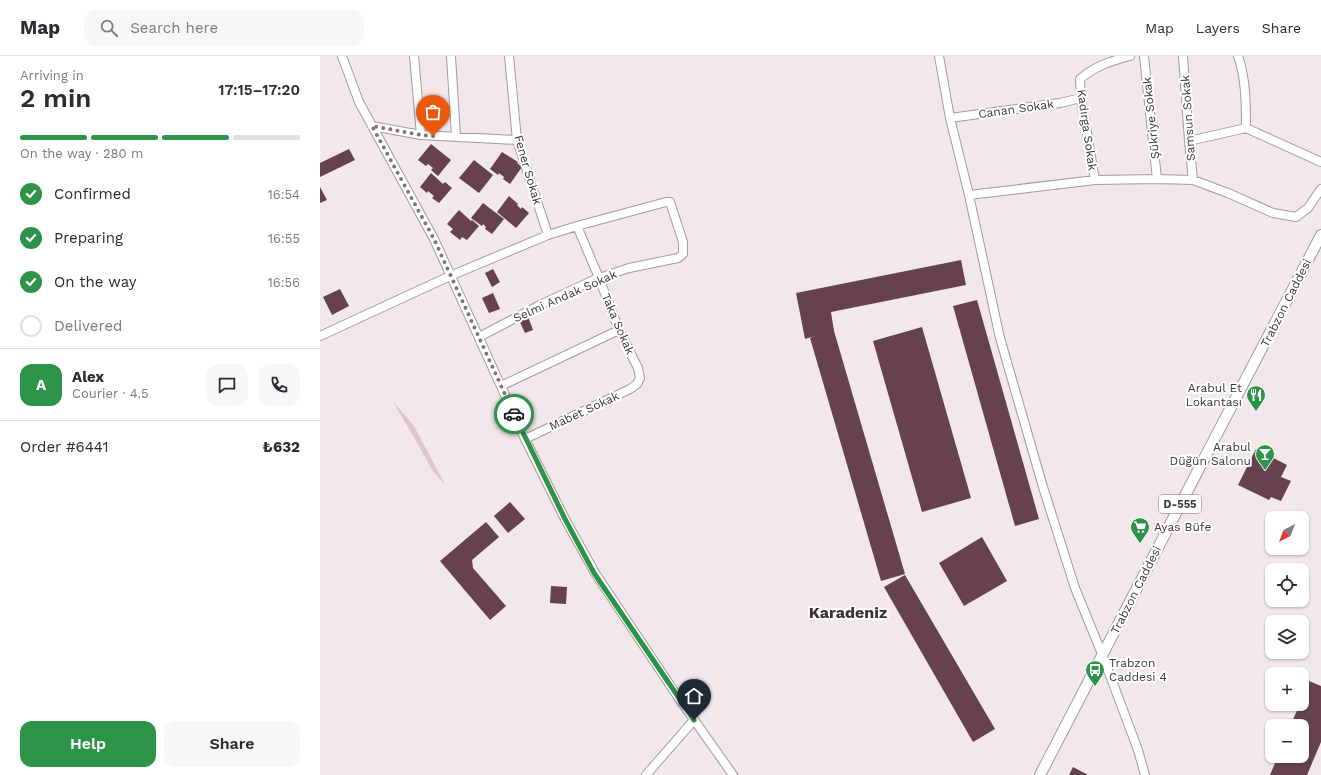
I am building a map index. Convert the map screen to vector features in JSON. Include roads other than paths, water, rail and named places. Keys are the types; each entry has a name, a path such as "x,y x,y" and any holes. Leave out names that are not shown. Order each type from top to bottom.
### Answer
{"main road":[{"name":"Trabzon Caddesi","path":"1040,775 1102,654 1139,586 1192,480 1321,235"}],"street":[{"path":"342,56 359,102 434,239 525,439 594,573 733,775"},
{"path":"414,56 421,135"},
{"path":"452,56 456,137"},
{"name":"Fener Sokak","path":"509,56 517,140 548,235"},
{"path":"939,56 950,118 969,195 1004,353 1043,488 1075,588 1102,654 1138,750 1145,775"},
{"name":"Kadırga Sokak","path":"1095,180 1081,98 1080,79 1090,71 1102,65 1130,56"},
{"name":"Şükriye Sokak","path":"1144,56 1157,179"},
{"name":"Samsun Sokak","path":"1183,56 1193,180"},
{"path":"1238,56 1244,85 1246,128"},
{"name":"Canan Sokak","path":"950,118 1060,103 1081,98"},
{"path":"372,126 421,135 517,140"},
{"path":"1189,141 1246,128 1321,162"},
{"path":"969,195 1095,180 1193,180 1228,193 1273,213 1296,217 1308,208 1321,189"},
{"name":"Selmi Andak Sokak","path":"479,337 540,305 599,278 629,268 678,258 683,254 683,242 670,202 576,226"},
{"path":"320,336 450,276 548,235 576,226"},
{"name":"Taka Sokak","path":"576,226 599,278 619,330 638,368 640,378"},
{"path":"501,386 619,330"},
{"name":"Mabet Sokak","path":"525,439 630,389 637,384 640,378"},
{"path":"648,774 694,720"}],"place":[{"name":"Arabul Et Lokantası","path":"1256,412"},
{"name":"Arabul Düğün Salonu","path":"1265,471"},
{"name":"Ayas Büfe","path":"1140,544"},
{"name":"Trabzon Caddesi 4","path":"1095,687"}],"district":[{"name":"Karadeniz","path":"848,612"}]}
